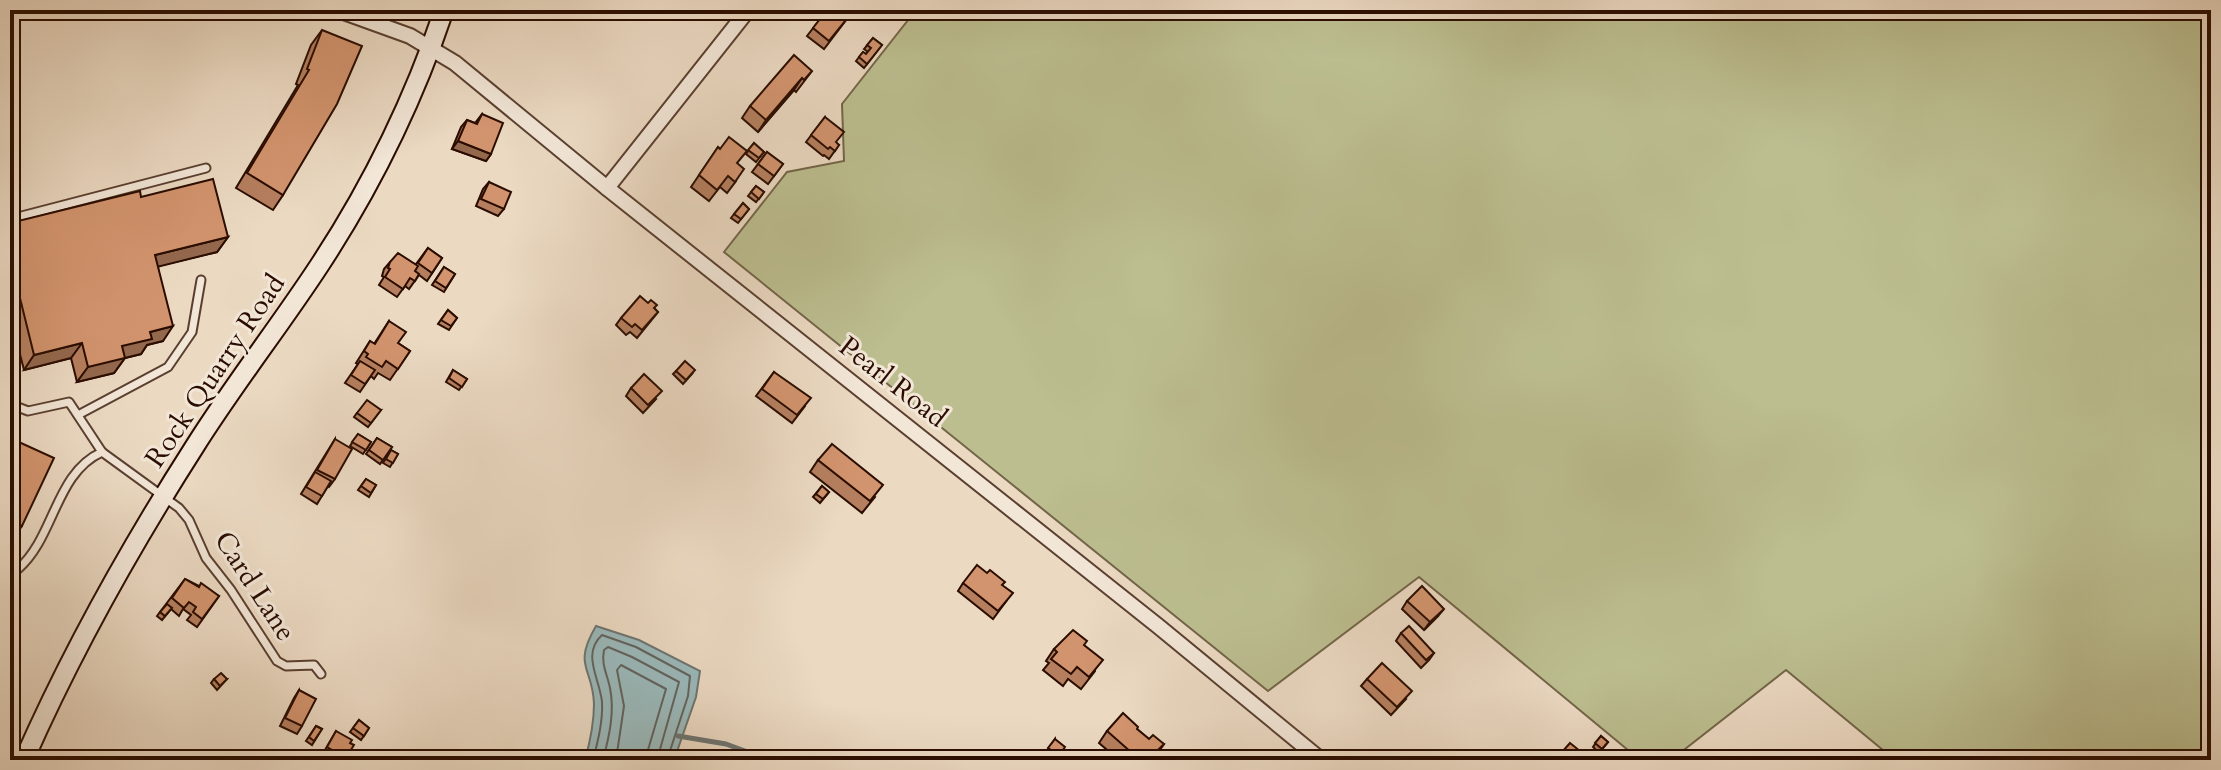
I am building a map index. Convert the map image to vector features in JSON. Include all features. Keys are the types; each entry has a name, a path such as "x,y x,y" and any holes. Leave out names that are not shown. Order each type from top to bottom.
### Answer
{"main road":[{"name":"Rock Quarry Road","path":"24,760 58,683 195,445 319,265 361,197 432,47 444,10"}],"street":[{"name":"Pearl Road","path":"338,10 432,47 455,63 1321,760"},
{"path":"607,188 748,10"}],"lane":[{"path":"142,13 153,10"},
{"path":"10,219 206,168"},
{"path":"78,415 168,367 192,332 201,280"},
{"path":"10,404 28,411 69,402 102,452 165,496"},
{"path":"10,568 18,569 30,558 69,481 86,459 102,452"},
{"name":"Card Lane","path":"165,496 189,520 206,558 231,590 277,661 286,666 314,665 321,674"}],"green space":[{"path":"916,10 2211,10 2211,760 1895,760 1786,670 1671,760 1640,760 1419,577 1268,691 724,252 787,172 844,161 842,104"}],"water":[{"path":"596,626 639,640 700,671 696,697 674,760 585,760 594,704 585,650"}],"building":[{"path":"827,10 843,10 850,15 829,41 813,28"},
{"path":"322,30 362,46 337,104 283,195 247,173 309,70"},
{"path":"873,38 882,45 867,64 859,57 871,48 867,45"},
{"path":"794,55 812,71 804,80 802,78 766,120 750,106"},
{"path":"482,114 503,123 491,154 458,141 467,120 477,124"},
{"path":"825,117 844,132 836,142 839,145 835,151 811,135"},
{"path":"729,137 747,151 737,163 744,169 735,182 728,176 717,190 699,175 718,147 720,149"},
{"path":"754,143 764,152 759,158 748,150"},
{"path":"767,152 783,164 774,176 758,164"},
{"path":"213,179 228,237 155,255 173,326 150,332 152,339 122,346 125,358 88,367 82,343 34,355 19,294 10,297 10,223 140,191 141,197"},
{"path":"489,182 511,192 504,209 481,199"},
{"path":"756,186 764,192 759,199 751,192"},
{"path":"743,203 749,209 741,219 734,214"},
{"path":"428,248 442,258 432,273 418,263"},
{"path":"398,253 418,266 415,271 419,274 415,281 410,278 403,289 385,277 390,262"},
{"path":"444,267 455,274 446,288 435,281"},
{"path":"640,296 648,303 651,300 657,305 654,308 658,312 642,330 621,318"},
{"path":"448,310 457,318 451,326 441,320"},
{"path":"389,321 406,332 398,343 410,351 398,369 386,361 382,367 366,357 368,354 364,351 370,341 375,344"},
{"path":"360,361 375,370 365,384 351,375"},
{"path":"685,361 695,370 686,380 676,371"},
{"path":"453,370 467,379 462,387 449,378"},
{"path":"774,372 811,398 797,415 762,389"},
{"path":"644,374 662,391 648,405 631,388"},
{"path":"367,400 381,410 371,423 357,413"},
{"path":"358,434 371,442 366,450 352,442"},
{"path":"10,438 54,458 22,526 10,521"},
{"path":"377,438 392,447 383,460 369,450"},
{"path":"335,439 352,449 335,479 317,470"},
{"path":"832,444 883,485 870,501 818,460"},
{"path":"391,450 398,454 393,463 386,459"},
{"path":"315,472 331,481 322,496 306,487"},
{"path":"366,479 376,485 371,493 361,486"},
{"path":"822,486 829,492 823,499 816,494"},
{"path":"977,565 987,573 990,570 1013,593 998,611 963,583"},
{"path":"185,579 199,587 201,583 219,596 202,619 193,612 196,607 189,602 184,608 172,598"},
{"path":"1422,586 1444,609 1430,622 1407,601"},
{"path":"167,604 172,608 165,616 160,612"},
{"path":"1409,626 1434,653 1426,660 1401,633"},
{"path":"1073,630 1087,641 1084,645 1103,660 1089,677 1077,667 1071,674 1051,659 1057,652 1054,649"},
{"path":"1382,663 1412,691 1397,707 1367,679"},
{"path":"221,673 227,679 220,686 214,679"},
{"path":"299,690 316,699 302,726 285,718"},
{"path":"1123,713 1149,739 1153,735 1164,744 1159,749 1171,760 1140,760 1107,731"},
{"path":"359,720 369,728 364,736 353,728"},
{"path":"316,726 322,729 314,741 309,737"},
{"path":"336,731 352,740 350,743 354,745 343,756 327,747"},
{"path":"1601,736 1608,742 1602,749 1595,743"},
{"path":"1055,739 1065,747 1056,760 1048,754 1051,750 1048,748"},
{"path":"1570,743 1591,760 1555,760"},
{"path":"181,751 189,756 187,760 177,758"}],"waterway":[{"path":"678,736 726,744 769,760"}]}
